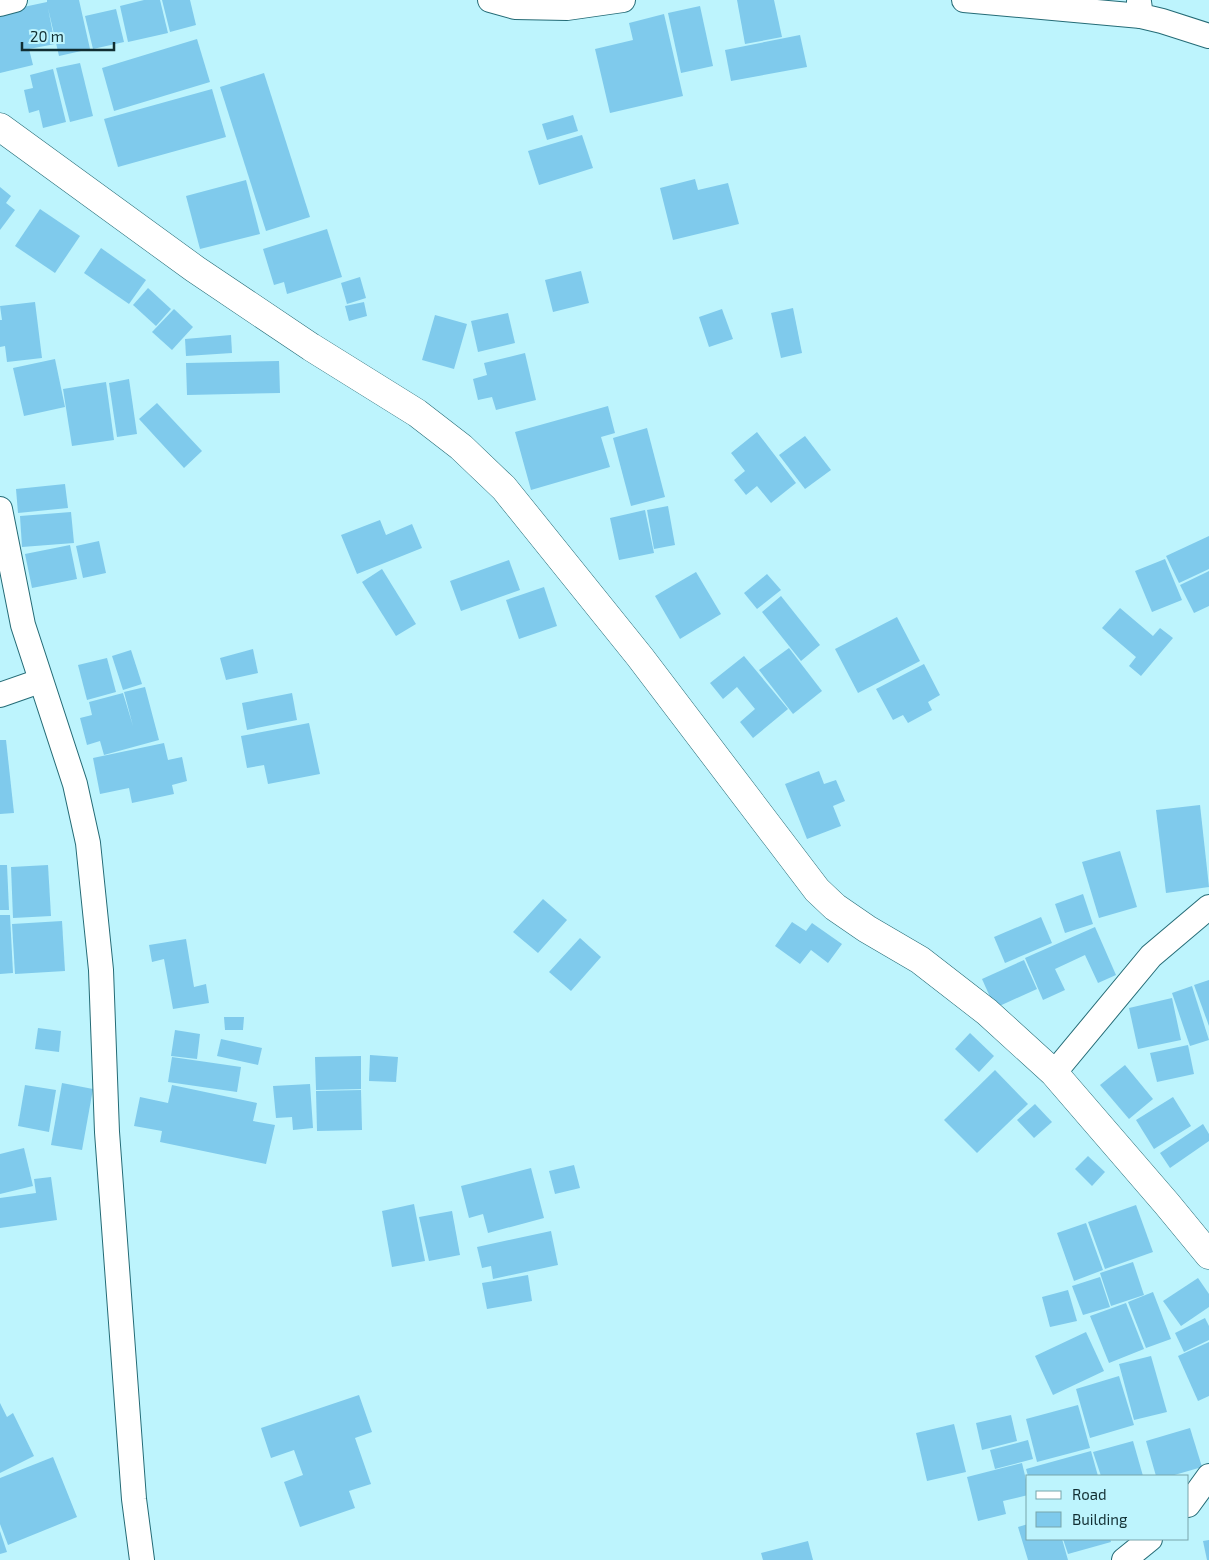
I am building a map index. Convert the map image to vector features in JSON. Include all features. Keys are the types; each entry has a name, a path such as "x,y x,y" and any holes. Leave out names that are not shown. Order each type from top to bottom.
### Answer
{"main road":[{"path":"0,126 195,269 311,347 417,413 461,447 517,503 640,656 817,890 835,907 867,929 920,960 980,1006 1054,1073 1209,1255"}],"street":[{"path":"0,4 16,0"},
{"path":"490,0 515,7 567,8 623,0"},
{"path":"964,0 1140,8 1162,21 1209,36"},
{"path":"0,509 23,625 75,784 88,842 101,970 107,1132 134,1499 142,1560"},
{"path":"0,695 40,680"},
{"path":"1054,1073 1151,956 1209,907"},
{"path":"1189,1504 1209,1476"},
{"path":"1124,1560 1149,1540"}],"building":[{"path":"47,0 79,0 90,49 59,56 48,8 55,44 29,49 33,65 0,73 0,12 47,2"},
{"path":"144,0 160,0 168,33 128,42 120,6"},
{"path":"162,0 190,0 196,25 170,32"},
{"path":"737,0 774,0 782,37 745,44"},
{"path":"700,6 713,66 681,73 668,13"},
{"path":"116,9 124,42 93,49 85,16"},
{"path":"664,14 683,96 610,113 595,49 633,40 629,23"},
{"path":"800,35 807,67 731,81 725,50"},
{"path":"197,39 210,82 114,111 102,68"},
{"path":"80,63 93,116 70,122 56,68"},
{"path":"53,69 66,122 43,128 39,110 29,113 24,90 33,88 30,75"},
{"path":"264,73 310,217 266,231 220,87"},
{"path":"212,89 226,137 118,167 104,119"},
{"path":"573,115 578,131 547,140 542,124"},
{"path":"582,135 593,168 539,185 528,151"},
{"path":"695,179 698,190 728,183 739,224 673,240 660,188"},
{"path":"246,180 260,234 200,249 186,196"},
{"path":"0,187 11,196 6,203 15,210 0,230"},
{"path":"40,209 80,236 55,273 15,246"},
{"path":"327,229 342,277 287,294 284,282 274,285 263,249"},
{"path":"101,248 146,280 129,304 84,273"},
{"path":"581,271 589,303 553,312 545,280"},
{"path":"360,277 366,298 347,304 341,283"},
{"path":"148,288 171,309 156,326 133,305"},
{"path":"35,302 42,358 7,362 5,346 0,347 0,320 2,320 0,306"},
{"path":"364,302 367,316 349,321 345,306"},
{"path":"793,308 802,353 781,358 771,313"},
{"path":"174,309 193,327 172,350 152,332"},
{"path":"722,309 733,339 709,347 699,317"},
{"path":"508,313 515,343 478,352 471,321"},
{"path":"435,315 467,324 454,369 422,360"},
{"path":"231,335 232,353 186,356 185,339"},
{"path":"525,353 536,400 496,410 492,397 478,400 473,379 487,375 484,363"},
{"path":"55,359 65,407 24,416 13,368"},
{"path":"279,361 280,393 187,395 186,363"},
{"path":"129,379 137,434 117,437 109,383"},
{"path":"106,382 114,440 72,446 63,389"},
{"path":"157,403 202,451 184,468 139,419"},
{"path":"608,406 615,433 601,437 610,467 531,490 515,432"},
{"path":"647,428 665,497 631,506 613,438"},
{"path":"757,432 796,483 771,503 757,486 746,495 734,480 745,471 731,453"},
{"path":"805,436 831,470 805,489 779,455"},
{"path":"65,484 68,508 18,513 16,489"},
{"path":"668,506 675,545 654,549 647,510"},
{"path":"645,510 654,553 619,560 610,518"},
{"path":"71,512 74,543 22,547 20,516"},
{"path":"380,520 386,535 412,524 422,548 357,574 341,535"},
{"path":"1209,536 1209,569 1179,583 1166,556"},
{"path":"99,541 106,573 83,578 76,546"},
{"path":"70,545 77,579 32,588 25,554"},
{"path":"1165,559 1182,600 1152,612 1135,571"},
{"path":"509,560 520,590 461,611 450,581"},
{"path":"382,569 416,624 396,636 362,582"},
{"path":"1209,571 1209,606 1194,613 1180,585"},
{"path":"696,572 721,614 680,639 655,596"},
{"path":"767,574 781,590 757,609 744,593"},
{"path":"544,587 557,626 519,639 506,600"},
{"path":"781,596 820,645 801,661 762,612"},
{"path":"1120,608 1153,636 1160,628 1173,638 1141,676 1129,666 1136,657 1102,628"},
{"path":"897,617 920,661 858,693 835,649"},
{"path":"789,648 822,691 793,714 759,670"},
{"path":"253,649 258,673 226,680 220,658"},
{"path":"131,650 142,684 123,690 112,656"},
{"path":"744,656 788,709 753,738 740,722 755,709 737,687 723,699 710,683"},
{"path":"107,658 116,692 87,700 78,665"},
{"path":"924,664 940,695 928,702 932,710 908,723 903,715 893,720 876,689"},
{"path":"145,687 159,740 104,755 100,741 87,745 80,718 92,715 89,702 123,693 133,726 124,692"},
{"path":"292,693 297,720 247,730 242,703"},
{"path":"309,723 320,774 268,784 264,765 247,768 241,736"},
{"path":"0,740 6,740 14,813 0,814"},
{"path":"164,743 168,760 182,757 187,781 172,785 174,794 132,803 129,788 100,794 93,758"},
{"path":"819,771 824,784 836,780 845,801 833,806 841,826 807,839 785,784"},
{"path":"1200,805 1209,887 1166,893 1156,810"},
{"path":"1120,851 1137,907 1099,918 1082,862"},
{"path":"0,865 7,865 9,910 0,910"},
{"path":"48,865 51,916 13,918 11,867"},
{"path":"1083,894 1093,924 1065,933 1055,904"},
{"path":"543,899 567,920 538,953 513,932"},
{"path":"0,915 10,915 13,973 0,974"},
{"path":"1041,917 1052,943 1005,963 994,937"},
{"path":"62,921 65,971 15,974 12,924"},
{"path":"792,922 806,931 812,923 842,944 828,963 811,950 800,964 775,946"},
{"path":"1095,927 1116,975 1098,983 1085,955 1055,969 1065,990 1043,1000 1025,958"},
{"path":"580,938 601,957 571,991 549,972"},
{"path":"186,939 194,987 206,984 209,1003 173,1009 164,959 152,962 149,945"},
{"path":"1024,960 1037,989 995,1008 982,979"},
{"path":"1209,980 1209,1026 1194,985"},
{"path":"1192,986 1209,1040 1190,1046 1172,993"},
{"path":"1172,998 1181,1040 1138,1049 1129,1008"},
{"path":"224,1017 244,1017 243,1030 225,1030"},
{"path":"38,1028 61,1031 59,1052 35,1049"},
{"path":"175,1030 200,1034 197,1059 171,1056"},
{"path":"970,1033 994,1056 979,1072 955,1049"},
{"path":"221,1039 262,1048 258,1065 217,1056"},
{"path":"1188,1045 1194,1074 1157,1082 1150,1053"},
{"path":"370,1055 398,1057 396,1082 369,1081"},
{"path":"361,1056 361,1089 316,1090 315,1057"},
{"path":"172,1057 241,1067 237,1092 168,1082"},
{"path":"1125,1065 1153,1099 1129,1119 1100,1085"},
{"path":"995,1070 1028,1104 977,1153 944,1120"},
{"path":"62,1083 93,1089 82,1150 51,1145"},
{"path":"310,1084 313,1128 293,1130 292,1117 276,1118 273,1086"},
{"path":"25,1085 56,1090 49,1132 18,1126"},
{"path":"172,1085 257,1103 253,1121 275,1125 266,1164 160,1142 162,1131 134,1126 140,1097 168,1103"},
{"path":"361,1090 362,1130 317,1131 316,1091"},
{"path":"1173,1097 1191,1126 1154,1149 1136,1120"},
{"path":"1035,1104 1052,1122 1034,1138 1017,1120"},
{"path":"1203,1124 1209,1134 1209,1141 1170,1168 1160,1153"},
{"path":"24,1148 33,1186 0,1194 0,1154"},
{"path":"1088,1156 1105,1172 1092,1186 1075,1169"},
{"path":"574,1165 580,1188 555,1194 549,1171"},
{"path":"531,1168 544,1218 488,1233 483,1214 469,1218 461,1186"},
{"path":"51,1177 57,1220 0,1228 0,1198 36,1193 34,1179"},
{"path":"414,1204 425,1261 392,1267 382,1211"},
{"path":"1136,1205 1153,1252 1105,1269 1088,1222"},
{"path":"452,1211 460,1255 429,1261 419,1217"},
{"path":"1086,1223 1103,1270 1074,1281 1057,1233"},
{"path":"551,1231 558,1265 493,1279 491,1266 482,1268 477,1247"},
{"path":"1133,1262 1144,1295 1111,1306 1100,1273"},
{"path":"528,1275 532,1301 487,1309 482,1283"},
{"path":"1100,1277 1110,1307 1083,1315 1072,1286"},
{"path":"1198,1278 1209,1294 1209,1307 1181,1326 1163,1301"},
{"path":"1068,1290 1077,1321 1050,1327 1042,1297"},
{"path":"1153,1292 1171,1339 1146,1348 1128,1302"},
{"path":"1126,1303 1144,1349 1109,1363 1090,1316"},
{"path":"1205,1318 1209,1326 1209,1340 1184,1352 1175,1333"},
{"path":"1086,1332 1104,1371 1053,1395 1035,1356"},
{"path":"1209,1342 1209,1396 1198,1401 1178,1356"},
{"path":"1151,1356 1167,1412 1134,1420 1119,1364"},
{"path":"1119,1376 1134,1425 1090,1438 1076,1389"},
{"path":"359,1395 372,1432 355,1438 371,1484 349,1491 355,1508 300,1527 284,1482 303,1475 294,1450 271,1458 261,1428"},
{"path":"0,1403 7,1417 13,1413 34,1456 0,1473"},
{"path":"1078,1405 1090,1448 1037,1462 1026,1419"},
{"path":"1011,1415 1017,1441 982,1450 976,1423"},
{"path":"954,1424 966,1472 927,1481 916,1433"},
{"path":"1190,1428 1202,1467 1174,1475 1156,1475 1146,1441"},
{"path":"1028,1440 1033,1459 995,1469 990,1450"},
{"path":"1133,1441 1143,1475 1101,1475 1093,1452"},
{"path":"1091,1451 1098,1475 1028,1475 1026,1469"},
{"path":"53,1457 77,1517 8,1545 0,1524 0,1478"},
{"path":"1022,1463 1026,1480 1026,1495 1003,1501 1006,1514 978,1521 967,1477"},
{"path":"1026,1525 1026,1540 1062,1540 1068,1560 1028,1560 1018,1527"},
{"path":"0,1531 7,1552 0,1554"},
{"path":"1063,1540 1110,1540 1111,1542 1068,1554"},
{"path":"1209,1540 1209,1560 1207,1560 1203,1541"},
{"path":"808,1541 813,1560 763,1560 761,1553"}]}
